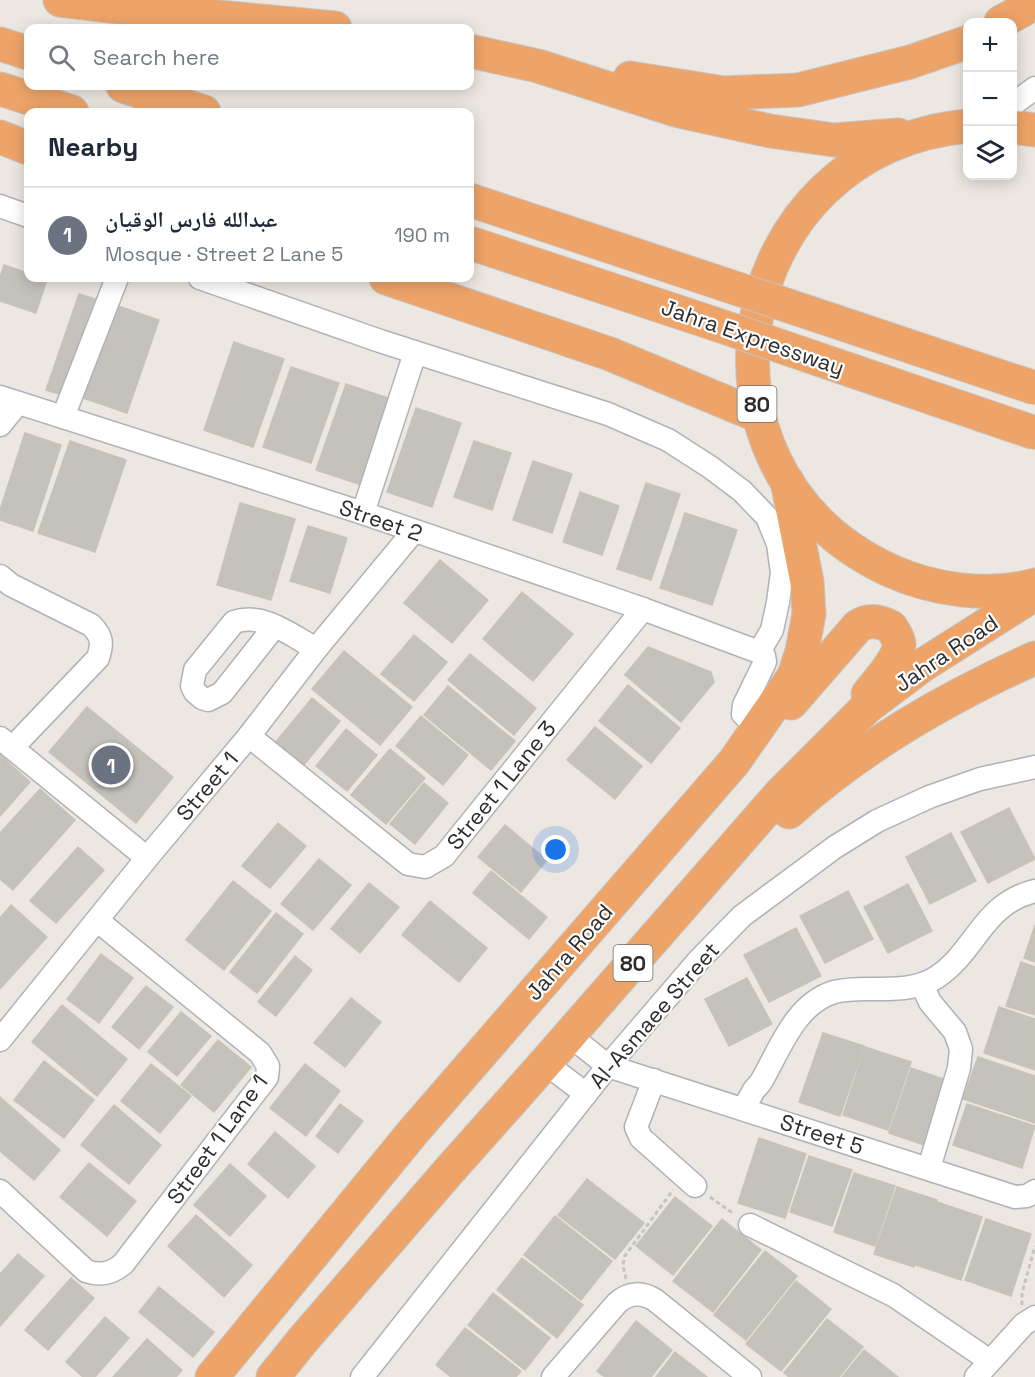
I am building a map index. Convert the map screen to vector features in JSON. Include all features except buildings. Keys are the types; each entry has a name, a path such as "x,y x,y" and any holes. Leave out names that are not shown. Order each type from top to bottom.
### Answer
{"highway":[{"path":"60,0 293,24"},
{"path":"1008,18 1023,10 1034,0"},
{"path":"0,44 24,52"},
{"path":"538,66 592,72 724,93 798,90 900,65 963,44"},
{"path":"474,52 538,66 679,111 770,131 834,140 926,132"},
{"path":"0,89 59,108"},
{"path":"135,90 192,108"},
{"name":"80","path":"963,127 926,132 893,143 857,163 824,189 797,220 775,255 760,294 753,334 752,376 759,416 770,450 787,481 808,510 836,538 869,561 906,578 945,588 985,591 1035,585"},
{"path":"1017,128 1035,130"},
{"path":"0,137 24,146"},
{"name":"Jahra Expressway","path":"474,201 1035,388"},
{"name":"Jahra Expressway","path":"474,244 1035,433"},
{"path":"398,282 610,354 759,416"},
{"name":"Jahra Road","path":"212,1377 413,1132 734,762 794,676 809,615 807,582 787,481"},
{"name":"Jahra Road","path":"273,1377 448,1172 780,794 867,707 923,665 1035,594"},
{"path":"734,762 789,705 858,626 863,622 874,621 891,627 899,645 894,658 870,691 780,794"},
{"path":"664,927 804,799 861,753 946,701 1035,658"}],"street":[{"path":"1017,101 1035,88"},
{"path":"0,206 24,215"},
{"path":"63,417 115,282"},
{"path":"211,282 415,353 608,414 669,440 742,490 767,517 778,544 782,573 772,630 759,652 764,656 765,662 744,705 743,714 758,729"},
{"path":"363,513 415,353"},
{"path":"0,425 9,400"},
{"name":"Street 2","path":"9,400 363,513 643,609 759,652"},
{"name":"Street 1","path":"0,1040 414,531"},
{"path":"0,576 11,585 91,625 100,635 102,645 98,658 6,743 147,858"},
{"name":"Street 1 Lane 3","path":"249,736 408,864 425,867 444,856 643,609"},
{"path":"275,626 316,649"},
{"name":"Al-Asmaee Street","path":"362,1377 608,1066 699,960 742,916 835,847 877,822 929,797 980,779 1035,767"},
{"path":"750,1110 754,1090 803,1012 818,999 836,992 855,989 897,989 922,985 951,966 995,912 1008,901 1035,891"},
{"name":"Street 1 Lane 1","path":"0,1191 86,1271 110,1273 123,1264 267,1077 267,1061 260,1053 98,921"},
{"path":"922,985 930,1002 955,1032 961,1049 959,1068 928,1168"},
{"path":"569,1035 608,1066"},
{"path":"545,1063 586,1094"},
{"name":"Street 5","path":"608,1066 1015,1197 1027,1196 1035,1191"},
{"path":"654,1080 636,1127 641,1138 689,1181"},
{"path":"750,1226 892,1295 983,1369 1024,1324 1034,1318"},
{"path":"553,1377 617,1303 629,1295 643,1294 656,1300 750,1377"}],"path":[{"path":"629,1295 623,1266 624,1257 689,1181 750,1226"},
{"path":"1034,1318 1023,1307 1022,1293 1035,1246"}],"place":[{"name":"عبدالله فارس الوقيان","path":"111,765"}]}
